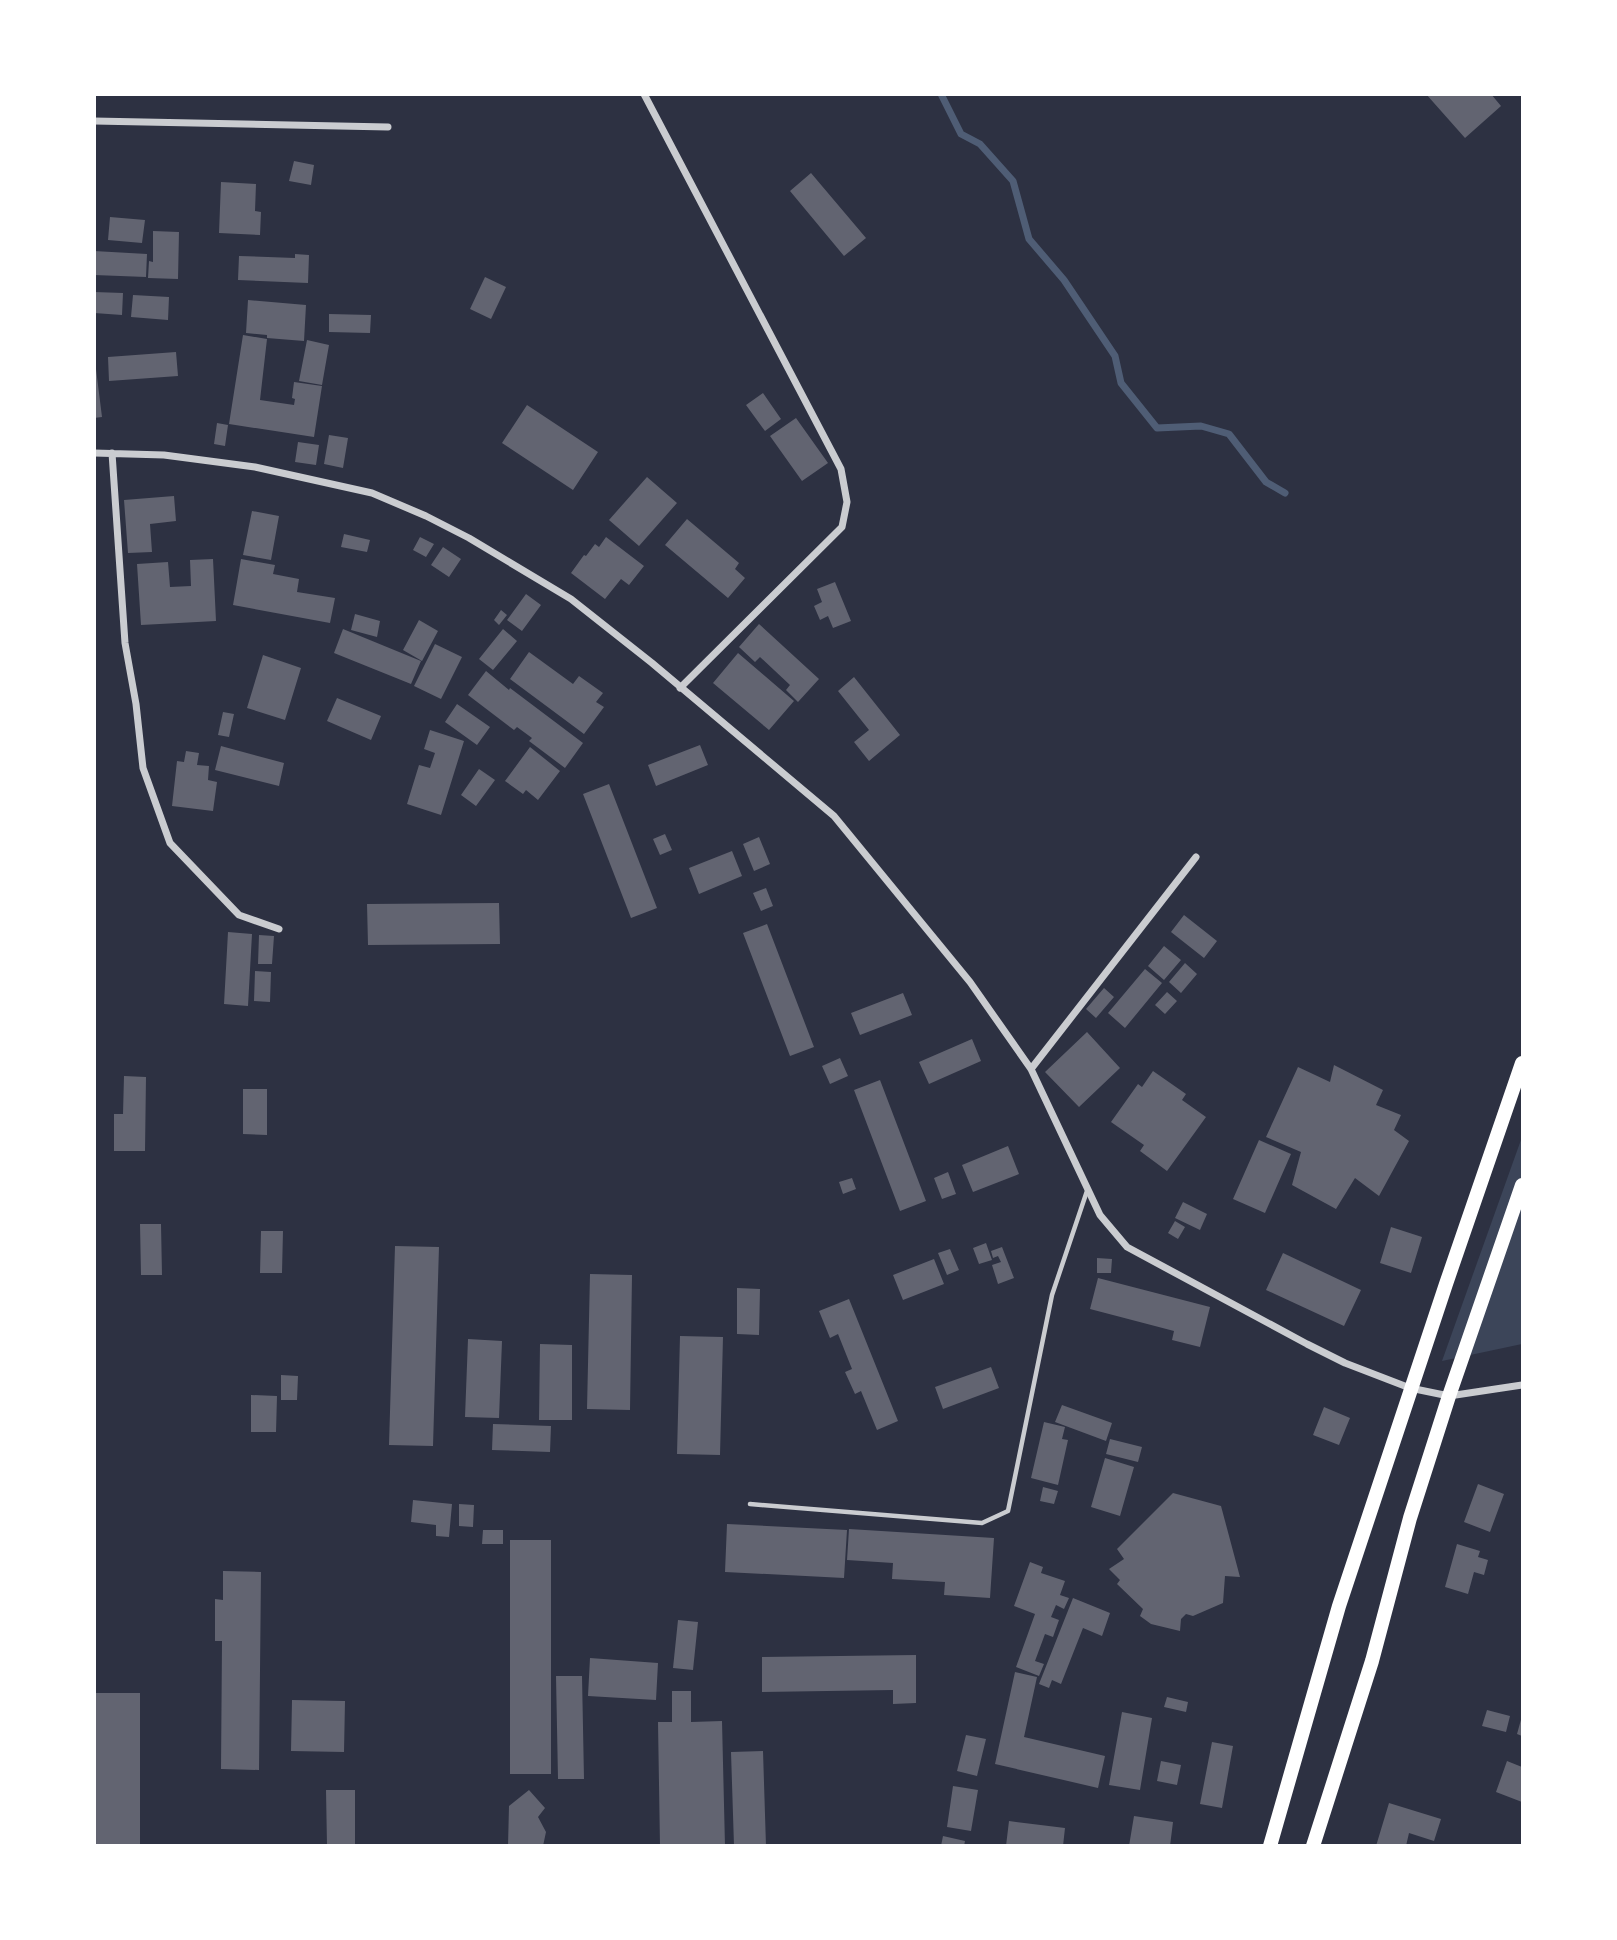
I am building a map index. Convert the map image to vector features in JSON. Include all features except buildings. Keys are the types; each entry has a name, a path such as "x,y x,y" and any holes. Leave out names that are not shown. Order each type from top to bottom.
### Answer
{"main road":[{"path":"1270,1846 1339,1605 1410,1388 1522,1063"},
{"path":"1313,1846 1371,1661 1410,1518 1522,1185"}],"street":[{"path":"644,94 841,469 847,502 842,527 680,688"},
{"path":"94,121 388,127"},
{"path":"94,453 164,455 255,467 372,494 426,516 571,599 834,816 970,982 1031,1069 1087,1191 1100,1215 1127,1247 1345,1363 1410,1388 1449,1396 1522,1385"},
{"path":"111,453 125,643 136,704 143,768 170,843 239,915 279,929"},
{"path":"1031,1069 1196,857"}],"lane":[{"path":"750,1504 982,1523 1008,1511 1052,1295 1087,1191"}],"shaded area":[{"path":"1522,1137 1522,1344 1442,1361"}],"waterway":[{"path":"941,94 961,134 980,144 1013,181 1029,239 1064,280 1115,356 1121,383 1157,428 1201,426 1229,434 1266,482 1285,493"}]}
